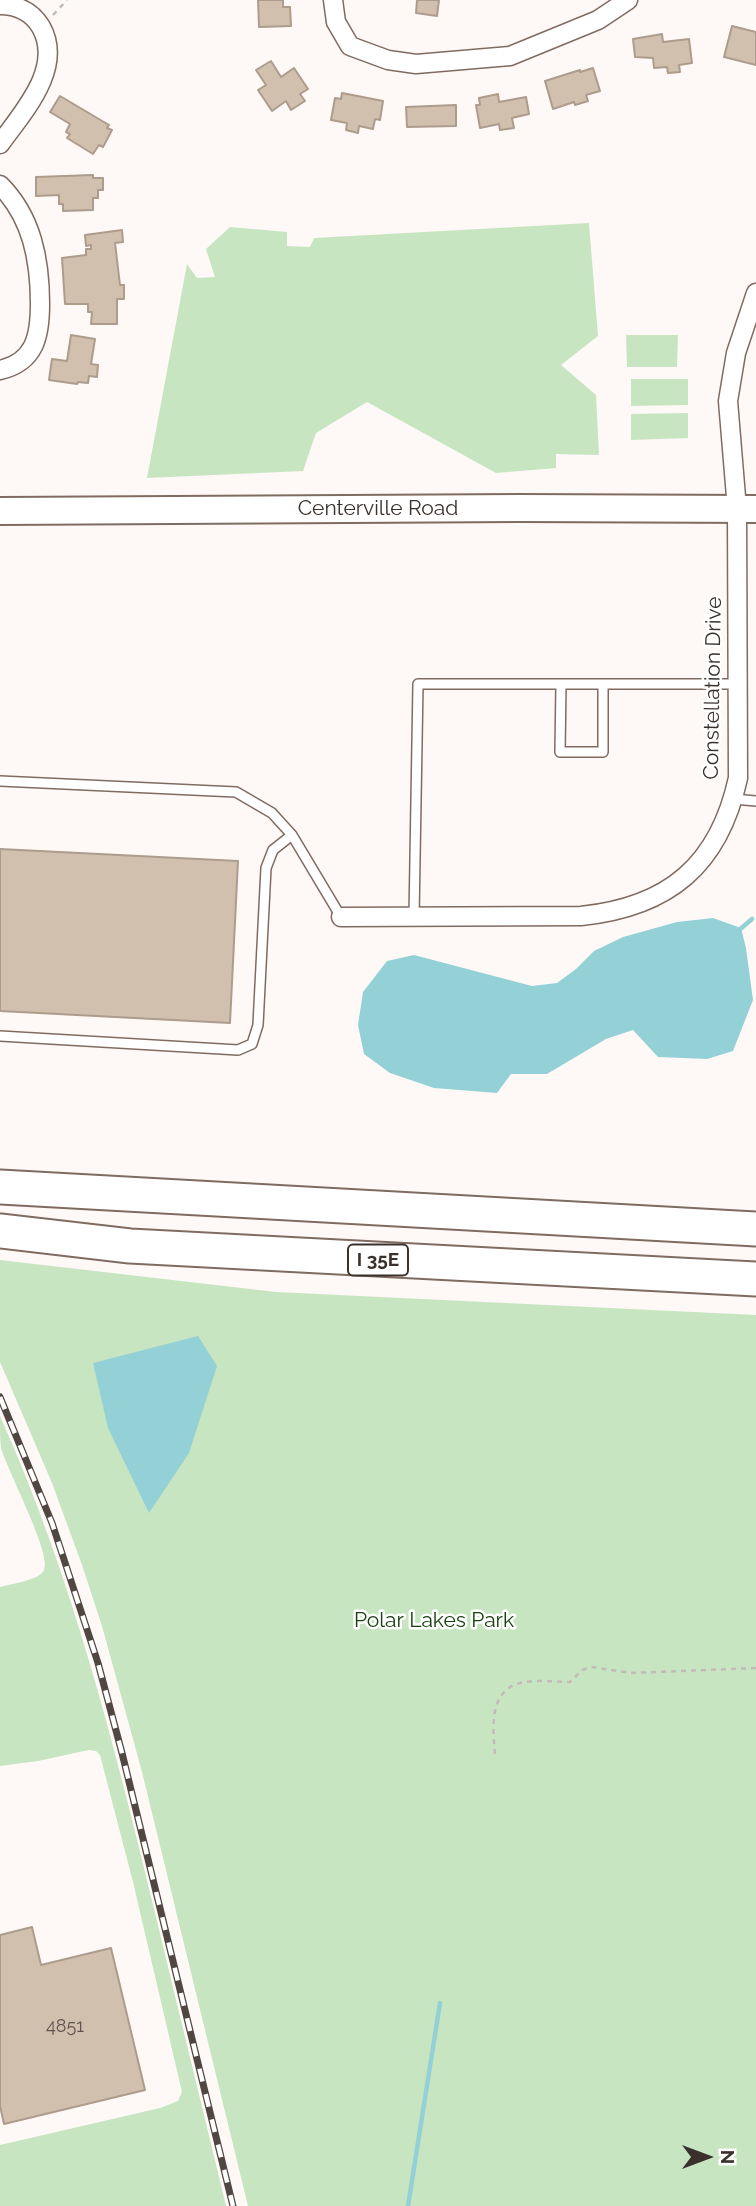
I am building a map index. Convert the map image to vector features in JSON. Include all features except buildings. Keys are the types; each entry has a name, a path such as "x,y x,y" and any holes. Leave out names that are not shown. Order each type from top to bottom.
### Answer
{"highway":[{"path":"0,1187 756,1229"},
{"name":"I 35E","path":"0,1231 130,1246 756,1279"}],"main road":[{"name":"Centerville Road","path":"0,511 746,509"}],"street":[{"path":"333,0 336,22 350,46 388,60 416,64 510,56 598,20 628,0"},
{"path":"0,5 10,5 36,18 47,37 49,56 46,73 0,144"},
{"path":"0,185 11,196 36,249 40,276 40,325 36,342 26,357 13,367 0,370"},
{"name":"Constellation Drive","path":"341,918 581,916 611,913 635,906 673,886 697,865 712,845 723,825 738,778 738,684 746,509 728,401 736,353 756,293"}],"lane":[{"path":"414,917 418,684 738,684"},
{"path":"561,684 560,752 603,752 603,684"},
{"path":"0,781 236,792 272,813 292,835 341,918"},
{"path":"733,799 756,801"},
{"path":"0,1036 238,1050 252,1044 258,1025 266,868 273,850 292,835"}],"path":[{"path":"41,27 67,0"},
{"path":"495,1754 493,1718 496,1705 507,1689 520,1683 570,1682 582,1671 592,1667 631,1673 756,1668"}],"green space":[{"path":"589,223 598,336 561,365 596,395 599,455 556,454 556,468 496,473 367,402 316,433 303,471 147,478 187,264 197,278 215,277 206,249 230,227 287,232 287,246 310,247 314,238"},
{"path":"626,335 678,335 677,367 627,367"},
{"path":"631,379 688,379 688,405 631,406"},
{"path":"688,413 688,438 631,440 631,414"},
{"name":"Polar Lakes Park","path":"0,1260 276,1292 756,1315 756,2206 248,2206 142,1772 102,1626 52,1483 0,1362"},
{"path":"0,1416 49,1538 90,1663 140,1853 226,2206 0,2206 0,2145 160,2108 178,2101 182,2092 100,1755 89,1750 0,1766 0,1587 37,1576 44,1570 45,1561 42,1547 1,1448"}],"water":[{"path":"713,918 741,928 746,948 753,1000 733,1051 707,1059 658,1057 633,1030 606,1039 547,1074 511,1074 497,1093 434,1088 390,1073 364,1054 358,1025 363,992 387,961 414,955 532,986 557,983 594,951 623,937 677,922"},
{"path":"198,1336 217,1366 189,1453 149,1513 108,1428 93,1363"}],"waterway":[{"path":"738,931 752,919"},
{"path":"408,2206 440,2003"}],"railway":[{"path":"0,1397 52,1523 98,1663 233,2206"}]}
